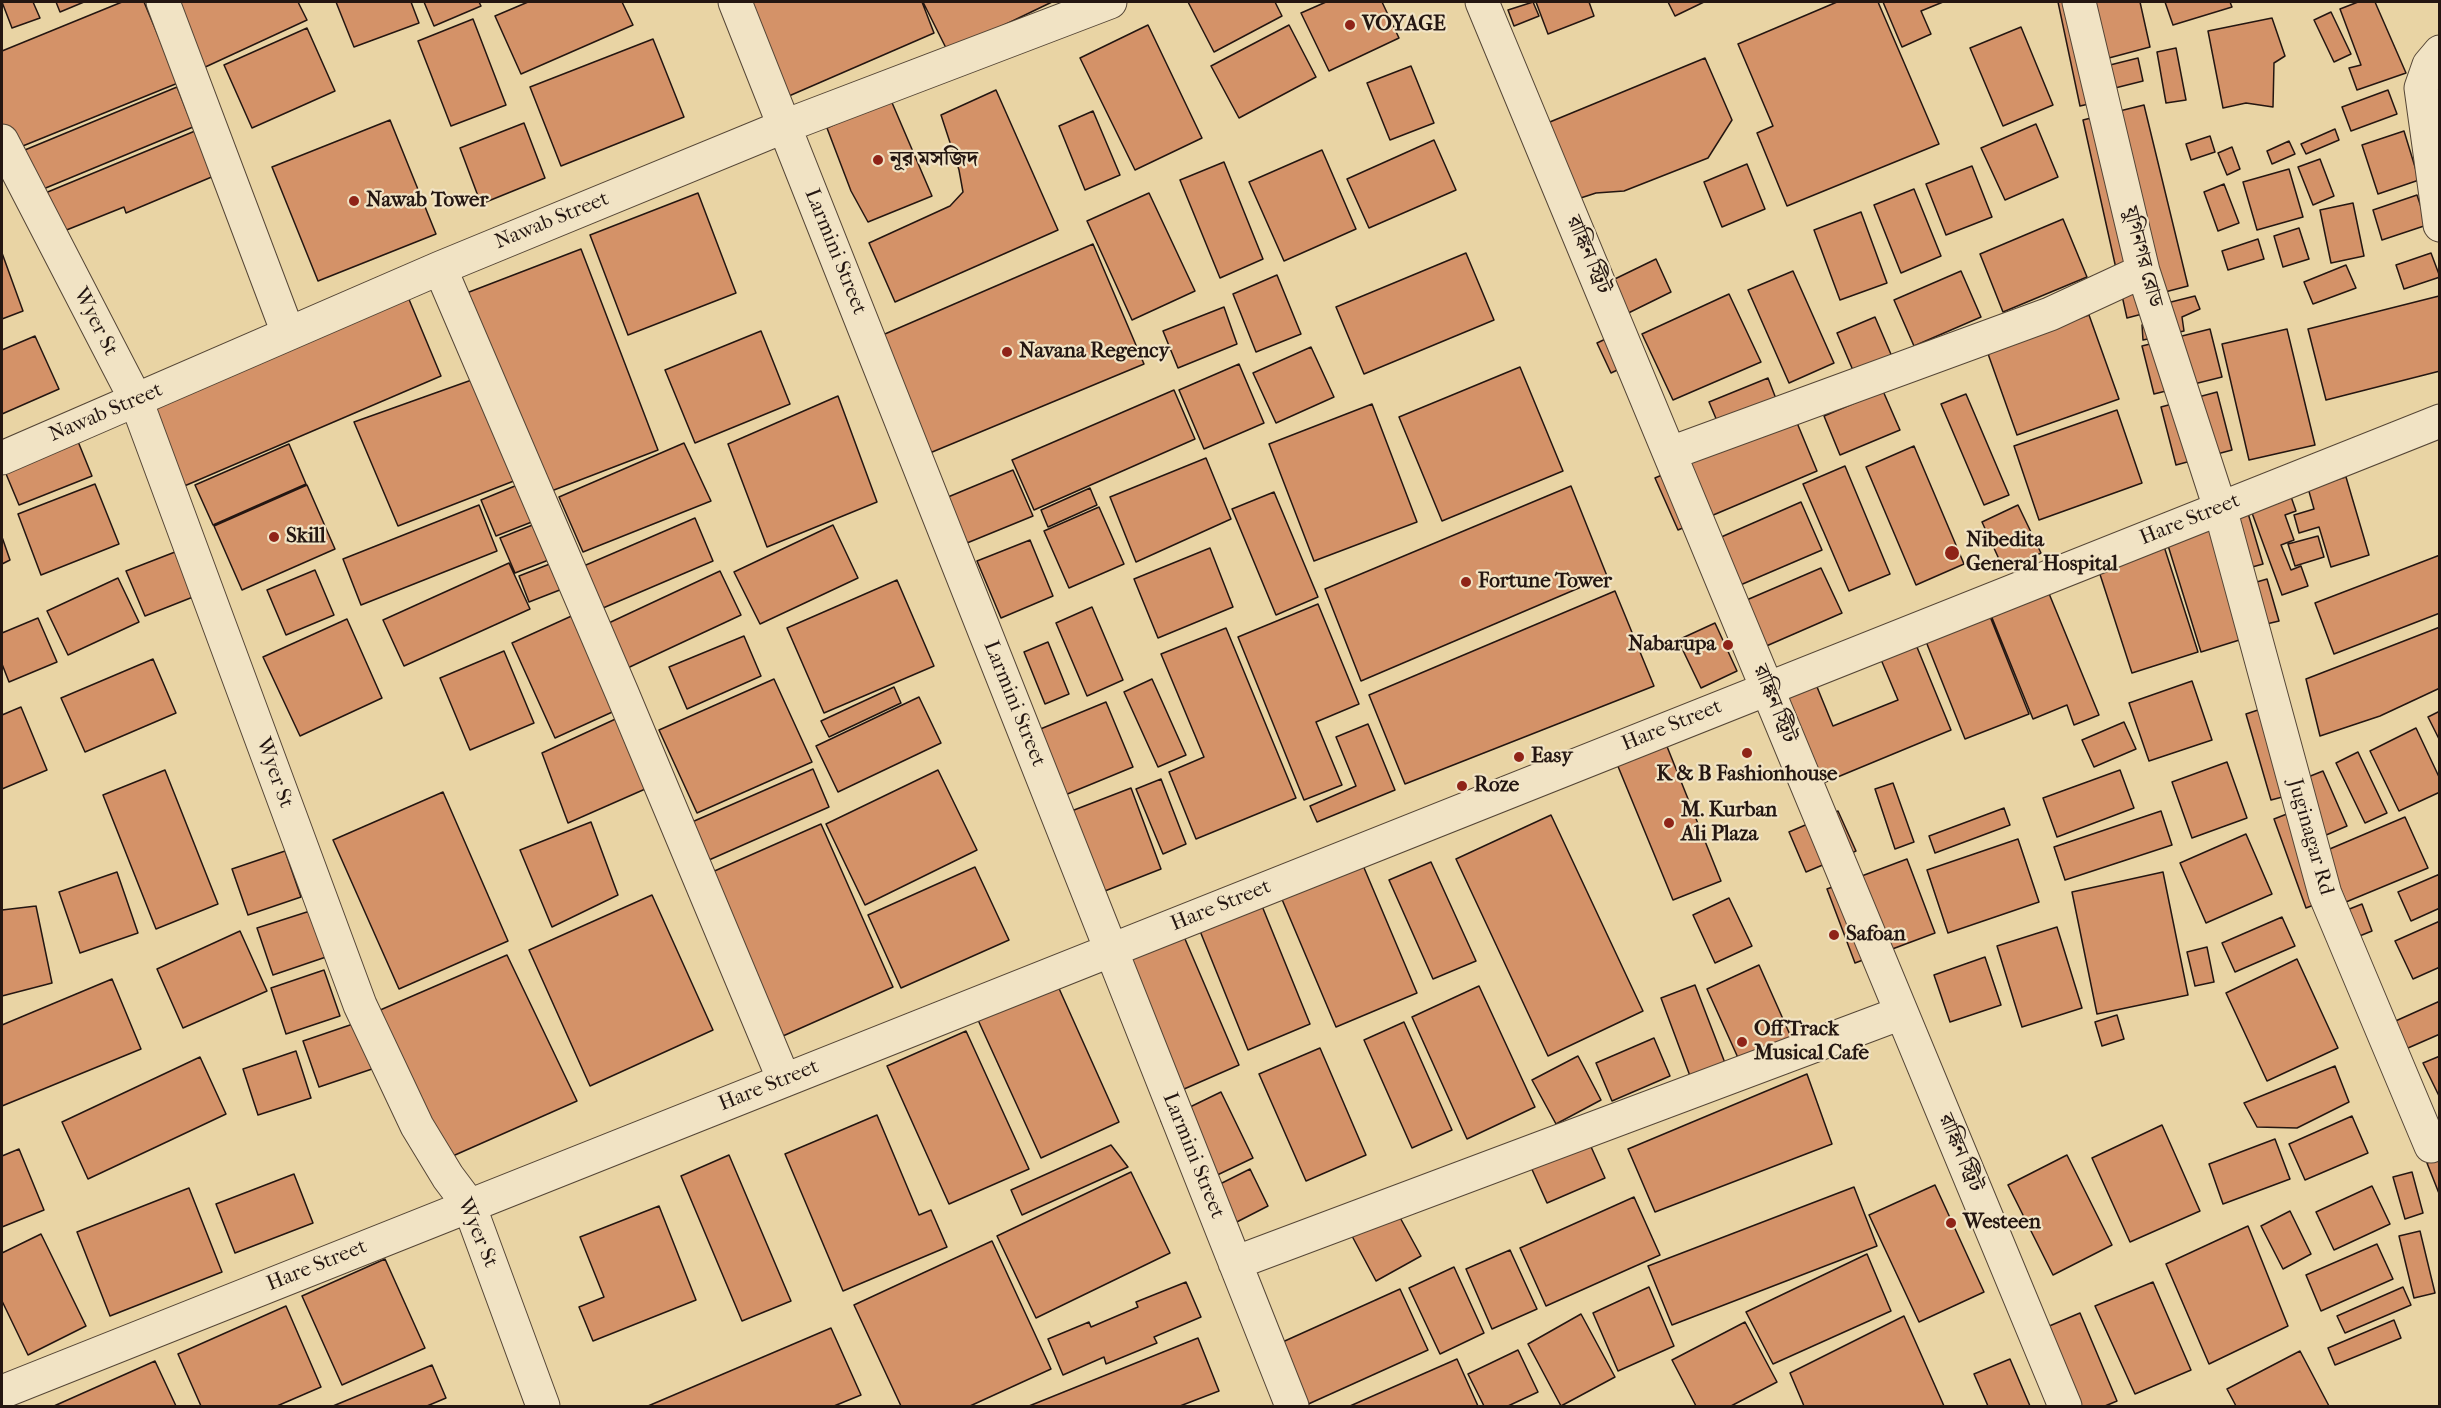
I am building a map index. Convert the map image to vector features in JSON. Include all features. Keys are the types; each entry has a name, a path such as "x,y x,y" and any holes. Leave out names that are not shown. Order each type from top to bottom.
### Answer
{"street":[{"path":"163,2 288,333"},
{"name":"Larmini Street","path":"735,2 1292,1407"},
{"name":"রাঙ্কিন স্ট্রিট","path":"1482,2 2065,1407"},
{"name":"যুগিনগর রোড","path":"2079,2 2143,271 2220,508"},
{"name":"Nawab Street","path":"2,458 440,268 784,126 1095,5"},
{"path":"2439,52 2429,65 2421,88 2439,225"},
{"name":"Wyer St","path":"2,141 136,400 360,1005 417,1126 448,1177 469,1205 543,1407"},
{"path":"440,268 784,1080"},
{"path":"1671,456 1671,453 2050,314 2143,271"},
{"name":"Hare Street","path":"2,1392 2439,421"},
{"name":"Juginagar Rd","path":"2220,508 2325,894 2431,1146 2439,1142"},
{"path":"1235,1263 1901,1013"}],"building":[{"path":"2,2 33,2 40,18 12,28"},
{"path":"56,2 84,2 60,12"},
{"path":"122,2 144,2 178,83 8,152 2,136 2,51"},
{"path":"170,2 298,2 307,20 201,69"},
{"path":"336,2 411,2 419,23 354,47"},
{"path":"424,2 479,2 481,6 434,26"},
{"path":"528,2 622,2 633,25 521,74 495,16"},
{"path":"740,2 922,2 934,33 782,99"},
{"path":"923,2 1052,2 948,52"},
{"path":"1188,2 1275,2 1282,16 1214,52"},
{"name":"VOYAGE","path":"1326,2 1382,2 1399,38 1329,71 1301,13"},
{"path":"1533,2 1539,16 1514,26 1508,10"},
{"path":"1536,2 1589,2 1594,16 1548,34"},
{"path":"1668,2 1704,2 1675,16"},
{"path":"1837,2 1878,2 1939,144 1787,206 1757,133 1773,126 1738,44"},
{"path":"1883,2 1943,2 1921,11 1931,34 1902,47"},
{"path":"2058,2 2140,2 2150,47 2094,62 2106,100 2080,106"},
{"path":"2165,2 2230,2 2232,7 2173,25"},
{"path":"2358,2 2375,2 2406,73 2357,90 2349,68 2361,65 2340,9"},
{"path":"2331,12 2351,54 2334,62 2314,20"},
{"path":"2272,18 2285,56 2274,63 2273,107 2246,103 2223,108 2208,31"},
{"path":"473,19 506,105 451,126 418,41"},
{"path":"1148,25 1202,138 1135,170 1080,58"},
{"path":"1289,25 1316,77 1239,118 1211,66"},
{"path":"2021,27 2053,105 2003,126 1970,48"},
{"path":"307,28 335,91 252,128 224,65"},
{"path":"653,39 684,117 561,166 530,87"},
{"path":"2176,48 2186,100 2166,103 2157,52"},
{"path":"1705,58 1732,120 1708,158 1624,191 1596,193 1556,206 1528,131"},
{"path":"2138,58 2143,81 2111,89 2106,66"},
{"path":"1411,66 1434,123 1390,140 1367,83"},
{"path":"177,87 193,127 36,192 20,152"},
{"path":"996,90 1058,230 895,302 869,243 950,206 963,192 959,170 941,115"},
{"path":"2388,90 2397,114 2351,131 2342,107"},
{"name":"নূর মসজিদ","path":"890,98 932,196 868,222 851,191 827,128"},
{"path":"2144,105 2188,286 2142,298 2146,313 2127,318 2083,120"},
{"path":"1093,111 1120,175 1085,190 1059,126"},
{"name":"Nawab Tower","path":"390,120 436,234 318,281 272,167"},
{"path":"524,123 545,178 481,204 460,148"},
{"path":"2036,124 2058,177 2005,200 1981,148"},
{"path":"2335,129 2339,140 2306,154 2301,144"},
{"path":"195,131 214,176 126,213 124,207 54,235 38,196"},
{"path":"2404,131 2419,180 2378,194 2362,145"},
{"path":"2210,136 2215,152 2191,160 2186,144"},
{"path":"1434,140 1456,190 1369,228 1347,179"},
{"path":"2289,141 2295,154 2272,164 2267,151"},
{"path":"2232,147 2240,169 2227,175 2218,153"},
{"path":"1322,150 1356,229 1284,261 1249,182"},
{"path":"2320,159 2334,196 2313,205 2298,167"},
{"path":"1224,162 1263,259 1220,278 1180,180"},
{"path":"1747,164 1765,209 1722,227 1704,182"},
{"path":"1972,166 1992,217 1946,235 1926,184"},
{"path":"2289,169 2303,217 2257,230 2243,182"},
{"path":"2224,184 2239,223 2218,231 2204,192"},
{"path":"1914,189 1941,256 1901,273 1874,205"},
{"path":"698,193 736,293 628,335 590,235"},
{"path":"1149,193 1195,291 1132,320 1087,221"},
{"path":"2417,195 2427,225 2382,240 2373,210"},
{"path":"2353,203 2364,256 2331,263 2320,210"},
{"path":"1861,212 1887,283 1840,300 1814,230"},
{"path":"2063,219 2087,277 2003,312 1980,254"},
{"path":"2299,228 2309,259 2283,267 2274,236"},
{"path":"2258,239 2264,259 2228,270 2222,251"},
{"name":"Navana Regency","path":"1093,244 1144,364 913,460 871,340"},
{"path":"581,249 658,450 541,495 464,294"},
{"path":"2,253 23,311 2,319"},
{"path":"1466,253 1494,320 1364,374 1336,307"},
{"path":"2431,253 2440,277 2404,289 2396,265"},
{"path":"1656,259 1671,292 1604,325 1588,292"},
{"path":"2346,265 2356,288 2313,304 2304,282"},
{"path":"1793,271 1834,363 1789,383 1748,290"},
{"path":"1961,271 1981,317 1914,346 1894,300"},
{"path":"1277,275 1301,334 1256,352 1233,294"},
{"path":"1729,294 1761,362 1673,400 1642,334"},
{"path":"2195,296 2200,309 2182,317 2184,331 2143,340 2142,325 2159,320 2155,306"},
{"path":"2439,296 2440,371 2326,400 2308,329"},
{"path":"408,297 441,376 182,487 147,408"},
{"path":"1224,307 1237,344 1178,368 1163,331"},
{"path":"2089,315 2119,399 2017,435 1987,351"},
{"path":"1875,317 1893,359 1855,375 1837,333"},
{"path":"1629,328 1643,358 1611,373 1597,343"},
{"path":"2210,329 2222,377 2154,394 2142,346"},
{"path":"2287,329 2315,445 2249,460 2222,344"},
{"path":"761,331 790,404 695,443 665,370"},
{"path":"35,336 59,389 2,414 2,350"},
{"path":"1311,347 1334,397 1276,423 1253,373"},
{"path":"1239,364 1264,423 1204,449 1179,390"},
{"path":"1520,367 1563,471 1442,521 1399,417"},
{"path":"480,377 519,479 398,526 354,422"},
{"path":"1768,378 1778,404 1720,428 1709,402"},
{"path":"1174,390 1195,439 1034,510 1012,460"},
{"path":"1883,391 1900,430 1840,455 1824,416"},
{"path":"2217,392 2232,450 2176,465 2161,407"},
{"path":"1966,394 2009,495 1984,505 1941,404"},
{"path":"838,396 877,502 767,547 728,444"},
{"path":"1372,404 1417,522 1314,561 1269,444"},
{"path":"2117,410 2142,483 2039,520 2014,446"},
{"path":"1795,418 1817,471 1678,530 1655,478"},
{"path":"77,439 92,476 19,505 4,469"},
{"path":"684,443 711,501 583,552 559,497"},
{"path":"289,444 306,484 213,525 195,485"},
{"path":"1914,446 1964,564 1916,585 1866,467"},
{"path":"1206,458 1231,519 1136,562 1110,497"},
{"path":"1845,466 1890,574 1849,591 1803,484"},
{"path":"1013,470 1033,516 967,543 948,497"},
{"path":"2346,477 2369,555 2331,567 2319,527 2299,533 2294,515 2314,509 2308,488"},
{"path":"527,481 542,518 496,536 481,500"},
{"path":"95,484 119,544 41,575 18,514"},
{"name":"Skill","path":"307,485 335,549 242,590 214,526"},
{"name":"Fortune Tower","path":"1571,486 1607,576 1361,681 1325,589"},
{"path":"1090,488 1097,505 1048,527 1041,510"},
{"path":"2288,488 2296,511 2285,515 2294,540 2281,545 2291,570 2301,566 2308,586 2282,595 2248,502"},
{"path":"1274,492 1318,597 1276,615 1232,509"},
{"path":"1801,502 1822,550 1724,592 1703,545"},
{"path":"2245,503 2263,564 2238,571 2222,510"},
{"path":"479,505 497,551 361,605 343,559"},
{"path":"2018,505 2041,553 2004,570 1982,522"},
{"path":"1099,507 1124,564 1069,588 1044,531"},
{"path":"695,518 713,561 596,611 579,568"},
{"path":"545,520 559,556 515,573 500,538"},
{"path":"2214,523 2249,637 2201,652 2166,539"},
{"path":"833,525 858,578 760,624 734,572"},
{"path":"2318,536 2324,557 2295,566 2288,544"},
{"path":"2,537 10,560 2,564"},
{"path":"2161,537 2198,652 2132,673 2095,559"},
{"path":"1030,540 1053,596 1001,618 977,561"},
{"path":"1210,548 1233,607 1158,638 1134,579"},
{"path":"175,552 193,597 145,616 126,571"},
{"path":"2440,555 2440,613 2334,654 2315,603"},
{"path":"560,560 570,586 529,602 519,576"},
{"path":"509,563 530,609 404,666 383,620"},
{"path":"1821,568 1842,613 1748,654 1728,608"},
{"path":"315,570 334,615 286,635 267,590"},
{"path":"720,571 741,615 619,672 598,628"},
{"path":"118,578 139,622 68,655 47,611"},
{"path":"2043,579 2099,715 2074,725 2067,705 2033,719 1986,603"},
{"path":"2267,579 2279,621 2254,627 2243,586"},
{"path":"897,580 934,666 824,713 787,628"},
{"path":"1615,591 1654,686 1405,784 1369,695"},
{"path":"1318,604 1359,704 1316,722 1342,785 1304,800 1238,637"},
{"path":"1985,604 2029,714 1965,739 1921,629"},
{"path":"1092,607 1123,680 1087,696 1056,623"},
{"path":"576,614 619,709 555,738 512,643"},
{"path":"38,618 57,662 9,682 2,664 2,633"},
{"path":"347,619 382,698 300,736 263,657"},
{"path":"1715,623 1737,671 1701,688 1678,640"},
{"path":"2440,627 2440,688 2380,716 2320,736 2306,679"},
{"path":"1226,628 1296,798 1196,839 1169,772 1204,757 1161,654"},
{"path":"1912,635 1951,730 1811,788 1774,699 1815,682 1833,726 1898,700 1877,650"},
{"path":"744,636 761,676 687,709 669,667"},
{"path":"1048,642 1069,694 1045,704 1024,652"},
{"path":"504,651 534,723 470,750 440,678"},
{"path":"153,659 176,713 85,752 61,698"},
{"path":"774,679 812,762 697,813 659,730"},
{"path":"1152,679 1186,755 1158,767 1124,692"},
{"path":"2192,681 2212,740 2149,761 2129,703"},
{"path":"894,687 901,703 829,737 821,721"},
{"path":"919,697 941,743 838,792 816,746"},
{"path":"1106,702 1133,767 1065,795 1038,730"},
{"path":"21,707 47,770 2,789 2,715"},
{"path":"2264,708 2290,795 2271,800 2246,714"},
{"path":"2440,711 2440,741 2428,717"},
{"path":"622,716 652,786 568,823 542,753"},
{"path":"2124,722 2136,749 2094,767 2082,740"},
{"path":"1368,724 1395,790 1317,822 1310,806 1356,786 1336,737"},
{"path":"2416,728 2440,779 2440,792 2399,811 2370,751"},
{"name":"M. Kurban Ali Plaza","path":"1666,744 1721,881 1673,900 1617,764"},
{"path":"2358,752 2387,813 2365,823 2336,763"},
{"path":"2227,762 2247,818 2192,838 2172,782"},
{"path":"813,769 829,807 709,860 692,822"},
{"path":"165,770 218,904 156,929 103,795"},
{"path":"938,770 977,850 865,905 826,824"},
{"path":"2120,770 2134,808 2057,837 2043,798"},
{"path":"2323,771 2347,826 2317,839 2293,783"},
{"path":"1161,779 1186,844 1163,854 1136,789"},
{"path":"1893,783 1914,842 1895,849 1875,789"},
{"path":"1131,788 1161,869 1087,898 1056,817"},
{"path":"443,792 508,941 399,989 333,840"},
{"path":"2004,808 2010,825 1935,853 1929,836"},
{"path":"1838,811 1856,851 1806,872 1789,832"},
{"path":"2161,811 2172,845 2065,880 2054,847"},
{"path":"2292,812 2324,901 2306,908 2274,819"},
{"path":"1551,815 1643,1011 1548,1056 1456,859"},
{"path":"2405,817 2428,868 2346,902 2325,851"},
{"path":"591,822 618,895 552,927 520,850"},
{"path":"821,824 893,987 783,1036 710,873"},
{"path":"2246,834 2272,894 2206,923 2180,863"},
{"path":"2018,839 2039,902 1948,933 1927,870"},
{"path":"285,851 301,897 248,915 232,869"},
{"path":"1907,859 1935,933 1855,963 1827,889"},
{"path":"1431,862 1476,961 1433,979 1389,880"},
{"path":"1362,863 1417,993 1336,1027 1281,897"},
{"path":"975,867 1009,940 901,988 868,915"},
{"path":"117,872 138,933 80,953 59,892"},
{"path":"2163,872 2188,995 2097,1014 2072,892"},
{"path":"2440,874 2440,908 2411,921 2398,892"},
{"path":"652,895 713,1030 590,1086 529,950"},
{"path":"1729,898 1752,946 1715,963 1693,915"},
{"path":"2362,904 2372,931 2352,939 2342,912"},
{"path":"36,906 52,983 2,996 2,910"},
{"path":"1262,906 1310,1024 1248,1050 1200,931"},
{"path":"310,911 326,957 273,975 257,928"},
{"path":"2282,917 2295,946 2235,972 2222,943"},
{"path":"2440,921 2440,967 2413,979 2395,941"},
{"path":"2057,927 2082,1008 2022,1027 1997,946"},
{"path":"240,931 267,991 183,1028 157,969"},
{"path":"1182,932 1239,1065 1175,1093 1118,959"},
{"path":"2207,947 2214,982 2195,986 2187,952"},
{"path":"507,955 577,1101 446,1159 371,1014"},
{"path":"1985,957 2001,1005 1950,1022 1934,975"},
{"path":"2297,959 2338,1048 2267,1081 2226,993"},
{"path":"1759,965 1791,1037 1739,1060 1707,989"},
{"path":"324,970 340,1016 286,1034 271,988"},
{"path":"112,979 141,1049 2,1106 2,1025"},
{"path":"1057,984 1119,1122 1041,1158 978,1020"},
{"path":"1695,985 1725,1063 1690,1076 1661,998"},
{"path":"1479,986 1535,1107 1467,1139 1412,1017"},
{"path":"2440,1001 2440,1034 2392,1055 2380,1028"},
{"path":"2117,1015 2124,1039 2102,1046 2095,1022"},
{"path":"1404,1022 1452,1130 1412,1148 1364,1040"},
{"path":"356,1023 372,1069 319,1087 303,1041"},
{"path":"966,1031 1029,1169 949,1204 887,1066"},
{"path":"1654,1038 1670,1076 1612,1101 1596,1063"},
{"path":"1320,1048 1366,1155 1306,1181 1259,1074"},
{"path":"296,1051 311,1098 258,1115 243,1069"},
{"path":"1578,1056 1601,1100 1556,1124 1532,1080"},
{"path":"2440,1056 2440,1098 2423,1063"},
{"path":"200,1057 226,1114 88,1179 62,1122"},
{"path":"2335,1066 2349,1102 2297,1128 2257,1127 2244,1103"},
{"path":"1807,1074 1832,1144 1655,1212 1628,1149"},
{"path":"1221,1092 1253,1158 1192,1187 1161,1121"},
{"path":"877,1115 919,1215 931,1210 947,1247 843,1291 785,1154"},
{"path":"2352,1116 2368,1153 2305,1180 2289,1144"},
{"path":"2162,1125 2200,1211 2130,1242 2092,1158"},
{"path":"2275,1139 2290,1179 2223,1204 2209,1164"},
{"path":"1588,1140 1605,1178 1547,1203 1530,1165"},
{"path":"1111,1145 1128,1167 1022,1215 1011,1190"},
{"path":"19,1149 44,1210 2,1227 2,1156"},
{"path":"729,1155 791,1301 742,1321 681,1176"},
{"path":"2067,1155 2112,1245 2053,1275 2008,1185"},
{"path":"2440,1158 2440,1196 2427,1163"},
{"path":"1250,1169 1268,1206 1227,1227 1208,1190"},
{"path":"1131,1172 1170,1253 1036,1318 997,1236"},
{"path":"2412,1172 2423,1213 2405,1219 2393,1177"},
{"path":"294,1174 313,1223 235,1253 216,1204"},
{"path":"1935,1185 1984,1292 1919,1322 1869,1215"},
{"path":"2372,1186 2390,1224 2334,1250 2316,1212"},
{"path":"1854,1187 1877,1246 1672,1325 1648,1266"},
{"path":"189,1188 222,1272 110,1316 77,1232"},
{"path":"1634,1197 1660,1255 1546,1306 1520,1248"},
{"path":"659,1206 696,1300 593,1341 579,1307 604,1297 580,1237"},
{"path":"2290,1211 2311,1254 2283,1269 2261,1226"},
{"path":"1397,1212 1421,1256 1376,1281 1352,1236"},
{"path":"2248,1226 2288,1326 2209,1364 2166,1264"},
{"path":"2420,1231 2435,1293 2414,1298 2399,1236"},
{"path":"41,1234 86,1326 28,1355 2,1301 2,1253"},
{"path":"992,1241 1051,1369 970,1406 901,1406 854,1305"},
{"path":"2377,1244 2393,1279 2321,1311 2306,1275"},
{"path":"1510,1250 1537,1309 1492,1329 1466,1269"},
{"path":"1867,1254 1891,1311 1773,1364 1746,1312"},
{"path":"385,1259 425,1348 342,1385 302,1296"},
{"path":"1454,1267 1484,1333 1440,1354 1409,1288"},
{"path":"1186,1282 1201,1317 1154,1337 1157,1343 1106,1364 1104,1357 1063,1375 1048,1339 1089,1322 1091,1327 1138,1307 1136,1302"},
{"path":"2153,1282 2191,1370 2135,1394 2095,1306"},
{"path":"1649,1287 1674,1346 1618,1371 1593,1313"},
{"path":"2403,1287 2411,1305 2345,1333 2337,1316"},
{"path":"1400,1289 1428,1350 1304,1406 1267,1349"},
{"path":"286,1306 321,1387 277,1406 201,1406 178,1354"},
{"path":"2080,1313 2117,1401 2105,1406 2053,1406 2021,1338"},
{"path":"1581,1314 1615,1377 1561,1406 1528,1344"},
{"path":"1904,1316 1944,1406 1804,1406 1790,1373"},
{"path":"2394,1320 2401,1338 2335,1365 2328,1348"},
{"path":"1745,1322 1777,1382 1731,1406 1696,1406 1672,1360"},
{"path":"831,1328 861,1395 834,1406 648,1406"},
{"path":"1198,1338 1219,1391 1180,1406 1029,1406"},
{"path":"1518,1350 1538,1392 1508,1406 1484,1406 1468,1374"},
{"path":"2300,1351 2329,1406 2236,1406 2227,1389"},
{"path":"1457,1359 1478,1406 1350,1406"},
{"path":"2010,1359 2030,1406 1988,1406 1974,1374"},
{"path":"155,1361 176,1406 54,1406"},
{"path":"432,1365 446,1398 427,1406 333,1406"}],"place":[{"name":"VOYAGE","path":"1350,25"},
{"name":"নূর মসজিদ","path":"878,160"},
{"name":"Nawab Tower","path":"354,201"},
{"name":"Navana Regency","path":"1007,352"},
{"name":"Skill","path":"274,537"},
{"name":"Nibedita General Hospital","path":"1952,553"},
{"name":"Fortune Tower","path":"1466,582"},
{"name":"Nabarupa","path":"1728,645"},
{"name":"K & B Fashionhouse","path":"1747,753"},
{"name":"Easy","path":"1519,757"},
{"name":"Roze","path":"1462,786"},
{"name":"M. Kurban Ali Plaza","path":"1669,823"},
{"name":"Safoan","path":"1834,935"},
{"name":"Off Track Musical Cafe","path":"1742,1042"},
{"name":"Westeen","path":"1951,1223"}]}
